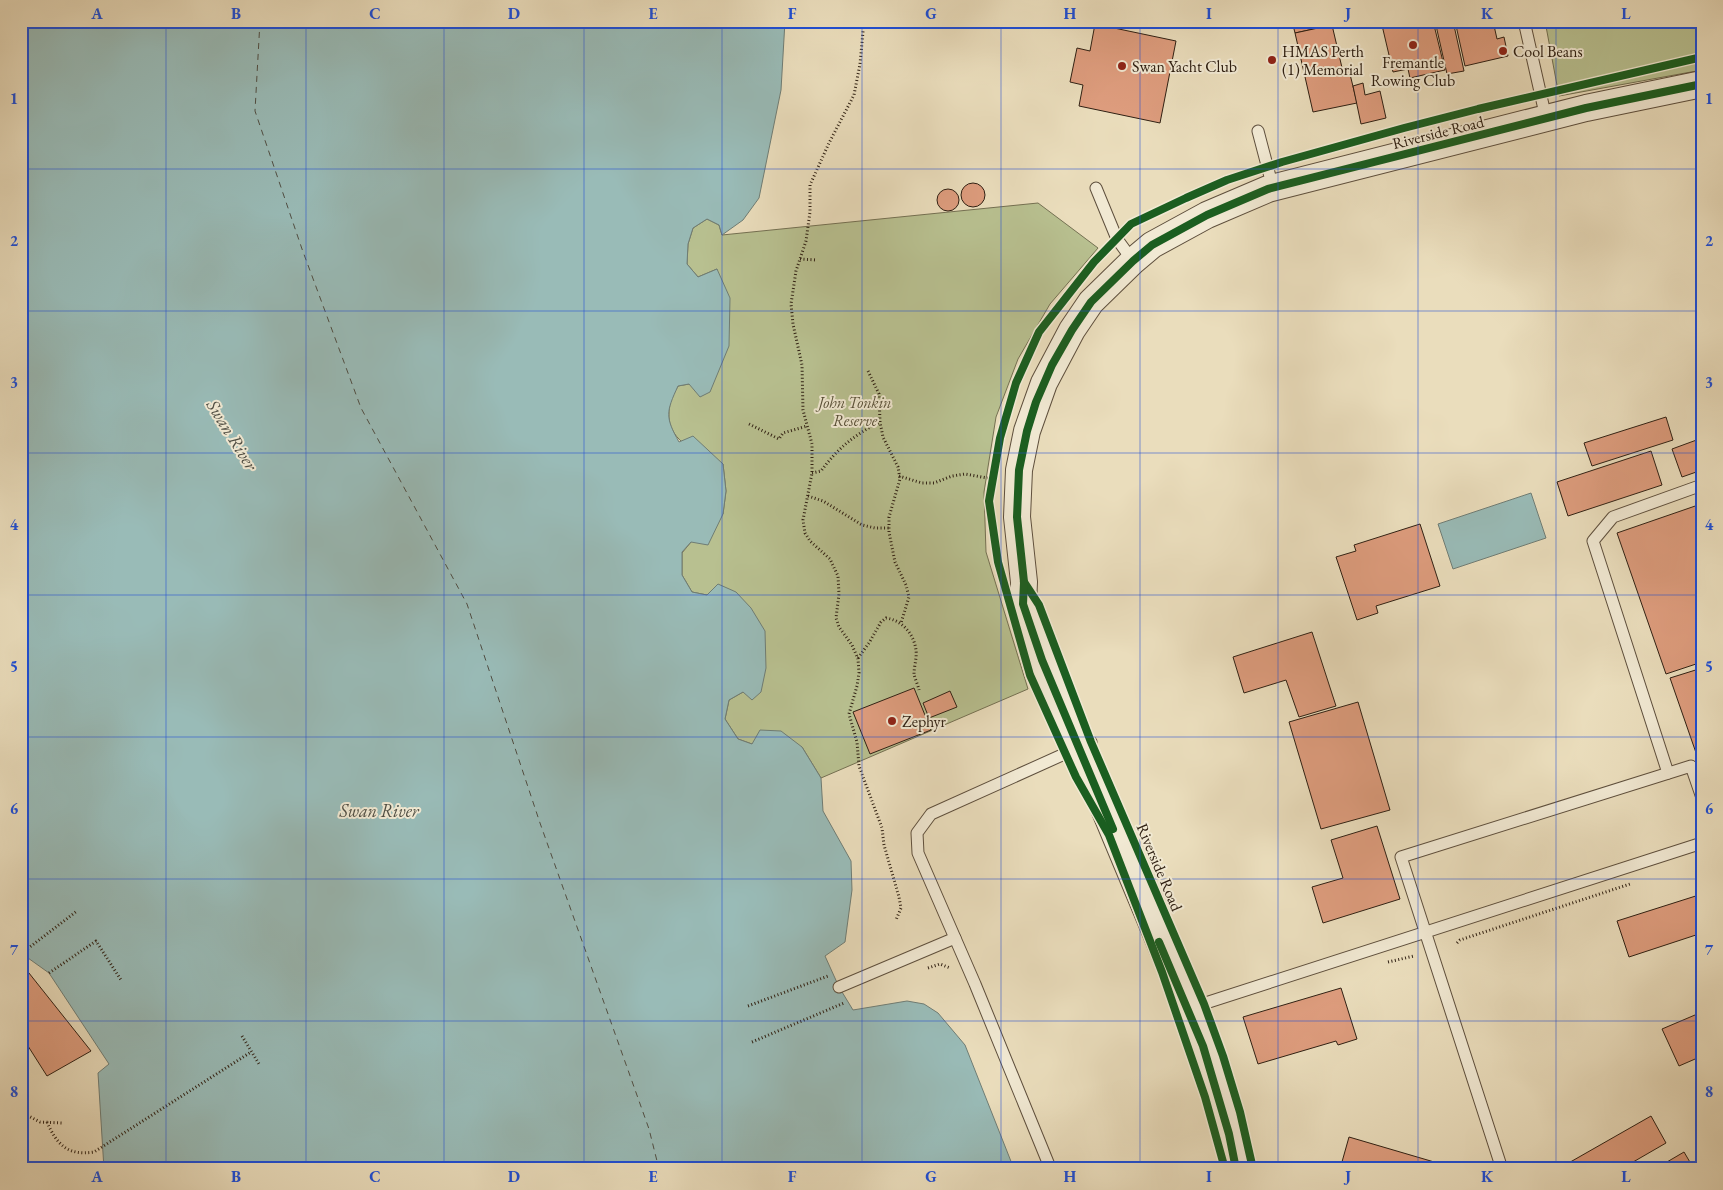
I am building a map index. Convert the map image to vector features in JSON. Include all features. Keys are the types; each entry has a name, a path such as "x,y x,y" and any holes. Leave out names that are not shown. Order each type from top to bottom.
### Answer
{"street":[{"name":"Riverside Road","path":"1253,1169 1240,1112 1223,1056 1196,1007 1085,745 1039,605 1024,582 1017,517 1019,470 1027,431 1036,402 1052,365 1072,330 1092,302 1133,260 1152,246 1207,215 1273,188 1544,107 1702,84"},
{"name":"Riverside Road","path":"1196,1007 1203,1046 1217,1089 1236,1169"}],"lane":[{"path":"1524,21 1544,107"},
{"path":"1258,131 1273,188"},
{"path":"1096,188 1116,239 1133,260"},
{"path":"1668,773 1593,541 1613,517 1702,485"},
{"path":"1052,1169 918,853 917,833 931,814 1085,745"},
{"path":"1502,1169 1401,857 1691,766 1702,798"},
{"path":"1196,1007 1425,931 1702,843"},
{"path":"839,987 955,938"}],"path":[{"path":"864,21 860,64 854,95 810,185 810,212 806,241 796,271 791,304 793,324 802,365 803,410 812,444 812,472 803,520 805,533 810,541 830,559 838,576 839,594 836,618 839,627 852,645 858,659 859,673 857,686 849,714 856,742 859,766 882,828 884,846 900,897 901,908 896,920"},
{"path":"1636,72 1702,57"},
{"path":"1357,141 1478,109 1544,107"},
{"path":"1077,282 1131,224 1194,194"},
{"path":"800,259 817,260"},
{"path":"1006,420 1016,383 1039,332 1061,303"},
{"path":"868,371 879,394 880,422 883,437 898,467 900,479 889,517 889,528 896,562 909,597 901,623"},
{"path":"812,472 822,471 851,438 880,422"},
{"path":"749,424 778,439 782,433 807,426"},
{"path":"997,454 1003,429"},
{"path":"996,463 989,501 996,545"},
{"path":"899,476 922,483 934,483 952,476 965,474 993,479"},
{"path":"808,496 824,501 862,525 875,528 889,528"},
{"path":"858,659 881,622 886,618 896,619 910,634 916,651 914,676 919,690"},
{"path":"1457,943 1460,940 1637,882"},
{"path":"22,953 77,911"},
{"path":"49,973 96,941 121,980"},
{"path":"748,1006 833,974"},
{"path":"752,1042 847,1002"},
{"path":"242,1036 259,1064"},
{"path":"47,1122 54,1137 68,1150 80,1154 94,1152 252,1052"},
{"path":"21,1112 40,1122 63,1122"}],"green space":[{"path":"1545,21 1702,21 1702,70 1559,96"},
{"name":"John Tonkin Reserve","path":"1038,203 1098,248 1050,304 1018,359 996,417 984,492 986,552 1028,689 821,778 802,747 752,744 738,739 725,719 729,700 743,692 707,595 692,592 682,575 682,553 691,542 723,514 726,491 723,464 684,443 671,428 669,417 673,395 678,386 689,384 717,269 698,277 687,264 688,244 693,228 707,219 719,225 722,235"}],"water":[{"name":"Swan River","path":"21,21 785,21 781,90 759,198 743,220 722,235 719,225 707,219 693,228 688,244 687,264 698,277 717,269 730,298 729,346 710,392 700,397 689,384 678,386 669,409 669,420 679,442 693,436 723,464 726,491 723,514 708,545 691,542 682,552 682,575 692,592 707,595 718,584 736,592 751,608 765,631 766,668 761,692 752,700 743,692 729,700 725,719 738,739 752,744 760,730 781,731 802,747 821,778 823,811 851,861 852,890 845,942 825,956 839,987 853,1010 907,1001 924,1004 938,1013 965,1045 1014,1169 104,1169 98,1073 109,1064 49,973 21,953"},
{"path":"1531,493 1546,538 1453,569 1438,524"}],"building":[{"path":"1292,21 1337,21 1337,24 1295,33"},
{"name":"Fremantle Rowing Club","path":"1381,21 1433,21 1445,70 1410,78 1408,69 1393,72"},
{"path":"1435,21 1453,21 1464,71 1447,74"},
{"path":"1455,21 1493,21 1497,39 1504,37 1508,56 1465,66"},
{"name":"Swan Yacht Club","path":"1095,24 1176,41 1160,123 1079,106 1083,85 1070,82 1077,48 1090,51"},
{"path":"1332,25 1343,72 1349,70 1357,103 1313,112 1295,33"},
{"path":"1363,83 1365,95 1380,91 1386,118 1361,124 1353,86"},
{"path":"973,183 981,187 985,195 981,203 973,207 965,203 961,195 965,187"},
{"path":"944,189 952,189 959,196 959,204 952,211 944,211 937,204 937,196"},
{"path":"1666,417 1673,440 1592,466 1584,443"},
{"path":"1702,438 1702,470 1682,477 1672,449"},
{"path":"1651,451 1662,485 1568,516 1557,482"},
{"path":"1701,504 1702,662 1666,674 1617,533"},
{"path":"1420,524 1440,586 1376,606 1378,613 1357,620 1336,557 1356,551 1354,545"},
{"path":"1312,632 1336,706 1299,717 1286,680 1244,693 1233,657"},
{"path":"1702,668 1702,770 1670,678"},
{"name":"Zephyr","path":"914,688 931,730 870,754 853,712"},
{"path":"950,691 957,707 929,718 923,703"},
{"path":"1358,702 1390,810 1321,829 1289,722"},
{"path":"1377,826 1400,899 1323,923 1312,887 1343,878 1331,840"},
{"path":"1702,894 1702,933 1629,957 1617,921"},
{"path":"21,963 91,1051 47,1076 21,1035"},
{"path":"1341,988 1357,1039 1338,1045 1336,1041 1258,1064 1243,1017"},
{"path":"1702,1012 1702,1056 1679,1066 1662,1029"},
{"path":"1651,1116 1666,1143 1621,1169 1558,1169"},
{"path":"1349,1137 1441,1164 1440,1169 1340,1169"},
{"path":"1684,1152 1694,1169 1655,1169"}],"ferry route":[{"path":"260,21 255,111 302,249 361,408 467,604 540,823 649,1129 659,1169"}],"cycle path":[{"path":"1225,1169 1205,1097 1162,972 1109,835 1076,777 1030,675 998,562 989,501 1000,438 1016,383 1039,332 1094,262 1131,224 1227,180 1282,162 1478,109 1702,57"},
{"path":"1113,829 1042,660 1023,604 1024,582 1017,517 1019,470 1027,431 1036,402 1052,365 1091,302 1152,245 1207,215 1268,189 1586,108 1702,84"},
{"path":"1024,582 1039,605 1091,742 1204,1004 1223,1056 1240,1112 1253,1169"},
{"path":"1159,942 1203,1046 1229,1134 1236,1169"}],"place":[{"name":"Fremantle Rowing Club","path":"1413,45"},
{"name":"Cool Beans","path":"1503,51"},
{"name":"HMAS Perth (1) Memorial","path":"1272,60"},
{"name":"Swan Yacht Club","path":"1122,66"},
{"name":"Zephyr","path":"892,721"}]}
